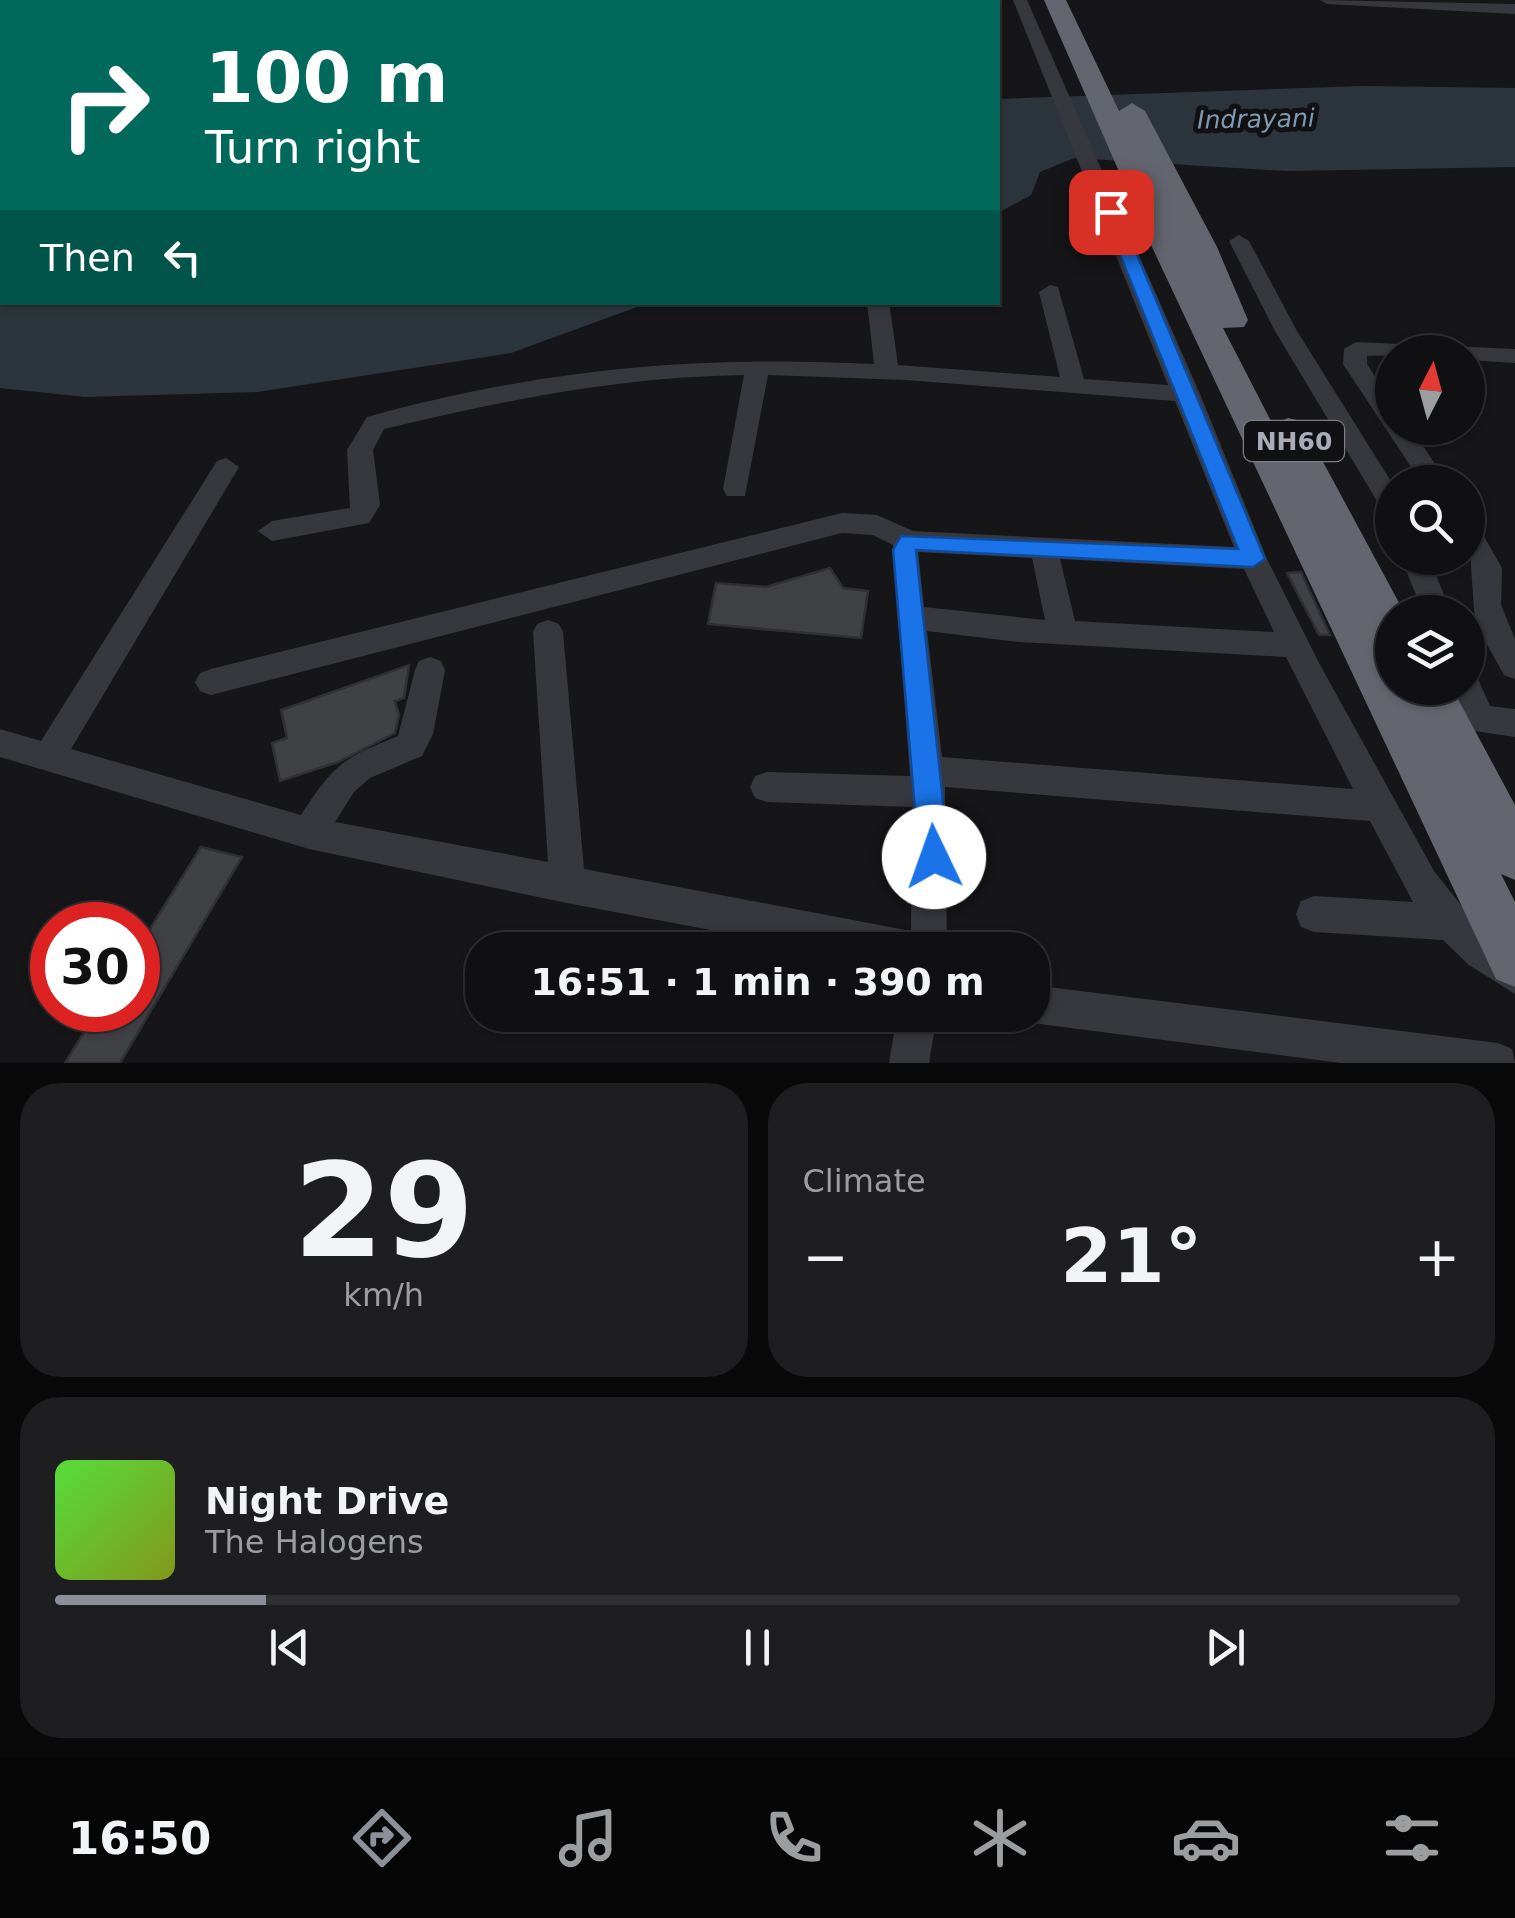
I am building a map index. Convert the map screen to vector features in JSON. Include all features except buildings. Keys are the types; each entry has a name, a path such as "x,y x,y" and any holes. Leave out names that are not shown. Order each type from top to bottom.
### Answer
{"highway":[{"name":"NH60","path":"1055,0 1084,42 1185,247 1381,595"},
{"name":"NH60","path":"1072,0 1084,42"},
{"name":"NH60","path":"1185,247 1230,316 1375,597"},
{"name":"NH60","path":"1443,705 1515,856"},
{"name":"NH60","path":"1443,705 1515,960"}],"street":[{"path":"1020,0 1188,394 1253,559 1295,645 1422,883 1451,922 1482,952 1515,975"},
{"path":"1327,0 1515,9"},
{"path":"1239,241 1286,330 1375,476"},
{"path":"1050,292 1074,386"},
{"path":"878,305 887,374"},
{"path":"1375,350 1356,349 1356,364 1375,394"},
{"path":"1485,354 1515,356"},
{"path":"272,531 359,516 367,505 358,445 362,434 376,423 566,381 688,368 757,368 1188,394"},
{"path":"736,489 757,368"},
{"path":"49,758 226,467"},
{"path":"211,682 842,523 877,526 909,542 1253,559"},
{"path":"909,542 904,550 928,781 934,885 930,932"},
{"path":"1044,550 1062,632"},
{"path":"1485,563 1490,622 1515,666"},
{"path":"910,617 1062,632 1295,645"},
{"path":"548,632 567,886"},
{"path":"309,833 342,780 358,768 410,746 418,734 430,670"},
{"path":"1443,705 1515,723"},
{"path":"0,743 309,833 814,932"},
{"path":"767,788 928,781 1380,806"},
{"path":"1314,914 1451,922"},
{"path":"1050,1006 1498,1063"},
{"path":"909,1063 914,1032"}],"water":[{"name":"Indrayani","path":"1362,86 1515,88 1515,167 1286,171 1074,158 1040,172 1031,195 1000,212 1000,99"},
{"path":"0,305 643,305 511,353 257,392 85,397 0,388"}],"route":[{"path":"934,857 904,550 909,542 924,539 1056,551 1253,559 1111,212"}]}
